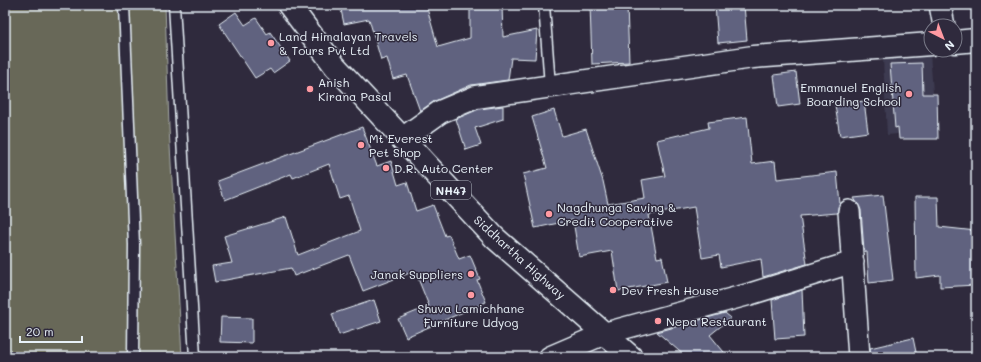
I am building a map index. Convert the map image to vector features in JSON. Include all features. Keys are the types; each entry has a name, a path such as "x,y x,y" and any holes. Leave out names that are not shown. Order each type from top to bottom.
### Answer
{"main road":[{"name":"Siddhartha Highway","path":"289,5 335,66 495,238 606,333 631,357"},
{"path":"963,41 976,40"},
{"path":"402,139 440,112 476,97 753,57 923,45"}],"street":[{"path":"940,5 942,18"},
{"path":"849,211 859,357"},
{"path":"550,357 606,333 750,294 853,262"}],"lane":[{"path":"124,5 134,245 133,357"},
{"path":"174,5 195,357"},
{"path":"544,5 550,86"}],"shaded area":[{"name":"Emmanuel English Boarding School","path":"923,55 923,58 930,58 936,130 887,135 883,58"}],"green space":[{"path":"5,5 165,5 169,128 182,357 5,357"}],"building":[{"path":"340,5 426,5 438,47 470,38 470,5 502,5 503,37 537,30 535,59 511,58 508,80 471,85 435,101 420,111 407,75 393,79 387,58 381,60 369,19 344,24"},
{"path":"590,5 627,5 629,62 592,64"},
{"path":"715,5 744,5 747,40 718,43"},
{"path":"236,12 245,25 256,18 267,34 270,32 290,61 273,73 270,69 255,78 219,24"},
{"name":"Emmanuel English Boarding School","path":"922,63 923,94 937,94 938,139 899,139 898,127 895,128 890,64"},
{"path":"796,72 800,104 778,107 774,75"},
{"path":"864,101 868,132 840,136 835,105"},
{"path":"503,106 503,119 475,128 481,145 466,150 456,119 479,109"},
{"path":"554,110 562,136 586,129 603,181 608,204 645,198 642,180 665,176 657,140 709,128 708,122 747,117 752,164 775,161 777,179 837,172 840,204 837,213 800,216 807,264 763,277 761,259 721,267 719,255 702,258 694,207 649,215 657,258 662,257 667,282 618,291 612,251 579,257 573,220 535,228 523,174 547,168 532,117"},
{"path":"362,127 377,166 391,161 398,185 407,182 416,211 433,205 445,236 449,235 459,259 470,255 480,279 477,280 486,302 406,337 398,319 429,306 415,271 363,291 349,255 294,276 291,268 215,282 212,266 232,263 224,236 286,217 298,255 360,231 349,196 340,199 329,164 293,178 291,174 225,200 218,181"},
{"path":"883,195 893,280 869,283 867,252 864,252 861,210 854,198"},
{"path":"915,197 938,197 939,227 976,231 976,285 940,287 940,275 916,278"},
{"path":"802,290 804,337 775,339 772,300"},
{"path":"374,300 381,321 339,335 332,314"},
{"path":"725,313 731,318 710,335 728,357 686,357 657,332"},
{"path":"221,317 252,318 252,343 220,342"},
{"path":"913,338 917,357 871,357 870,348"}],"place":[{"name":"Land Himalayan Travels & Tours Pvt Ltd","path":"271,43"},
{"name":"Anish Kirana Pasal","path":"310,89"},
{"name":"Emmanuel English Boarding School","path":"909,94"},
{"name":"Mt Everest Pet Shop","path":"361,145"},
{"name":"D.R. Auto Center","path":"386,168"},
{"name":"Nagdhunga Saving & Credit Cooperative","path":"549,214"},
{"name":"Janak Suppliers","path":"471,274"},
{"name":"Dev Fresh House","path":"613,290"},
{"name":"Shuva Lamichhane Furniture Udyog","path":"471,295"},
{"name":"Nepa Restaurant","path":"658,321"}]}
